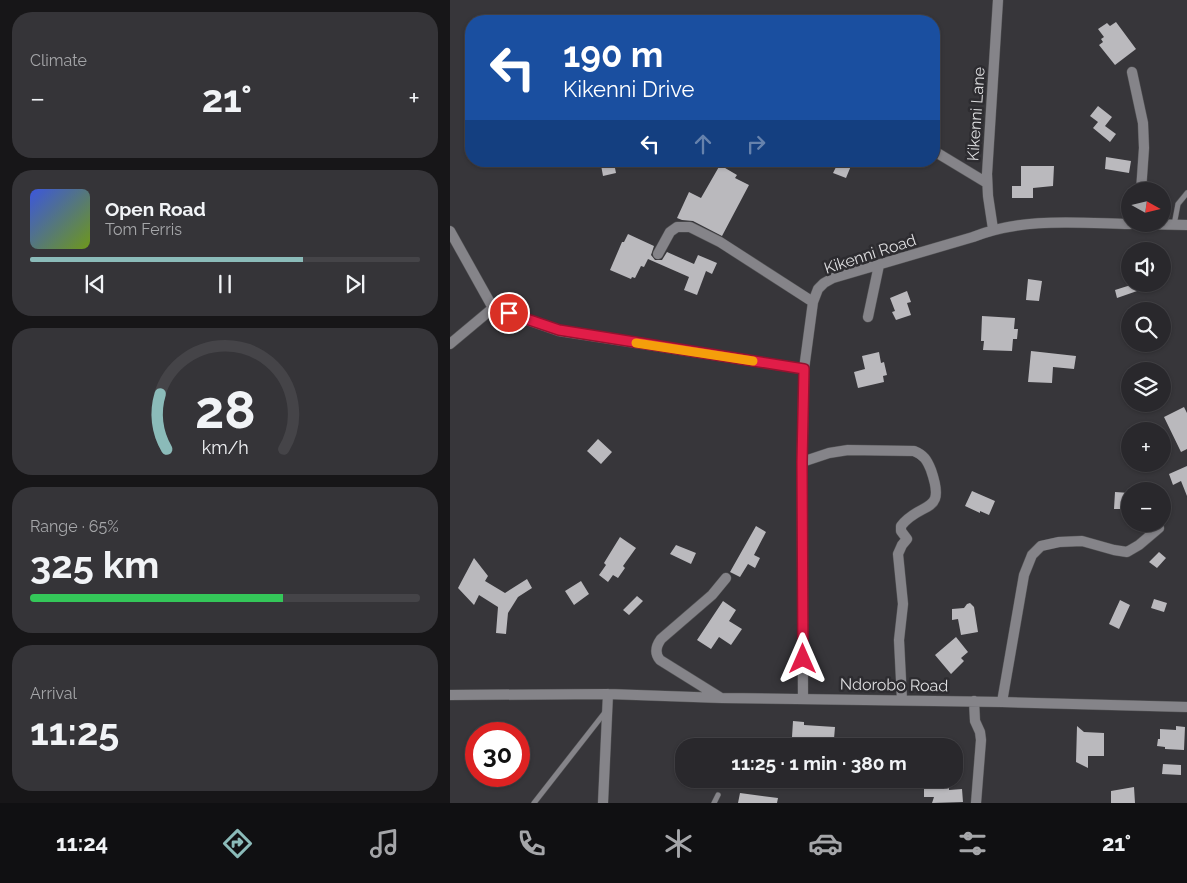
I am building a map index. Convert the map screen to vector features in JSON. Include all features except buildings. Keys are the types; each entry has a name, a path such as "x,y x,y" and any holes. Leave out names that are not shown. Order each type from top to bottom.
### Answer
{"street":[{"name":"Kikenni Lane","path":"993,229 987,183 998,0"},
{"path":"1132,72 1143,123 1144,148 1142,182"},
{"path":"940,155 987,183"},
{"name":"Kikenni Road","path":"803,699 802,462 804,369 813,302 818,289 833,278 973,237 993,229 1021,224 1053,222 1121,224"},
{"path":"1171,225 1187,225"},
{"path":"658,254 670,232 677,227 690,227 720,242 813,302"},
{"path":"450,231 494,308 559,330 804,369"},
{"path":"868,317 879,265"},
{"path":"450,344 494,308"},
{"path":"802,462 829,453 848,450 914,451 922,454 927,460 937,496 935,500 922,510 906,519 901,526 901,531 907,539 898,554 903,604 899,640 902,700"},
{"path":"1002,702 1024,575 1032,555 1041,546 1059,542 1082,541 1127,552 1139,546 1155,532"},
{"path":"722,698 660,660 657,657 656,647 662,639 712,595 726,578"},
{"path":"603,803 608,694"},
{"name":"Ndorobo Road","path":"450,695 608,694 1187,707"},
{"path":"974,701 975,722 980,732 981,740 976,803"}],"lane":[{"path":"1174,225 1178,204 1187,193"},
{"path":"534,803 608,709"},
{"path":"714,803 718,795"}],"slow traffic":[{"path":"636,343 753,361"}],"route":[{"path":"509,313 559,330 804,369 802,462 803,659"}]}
